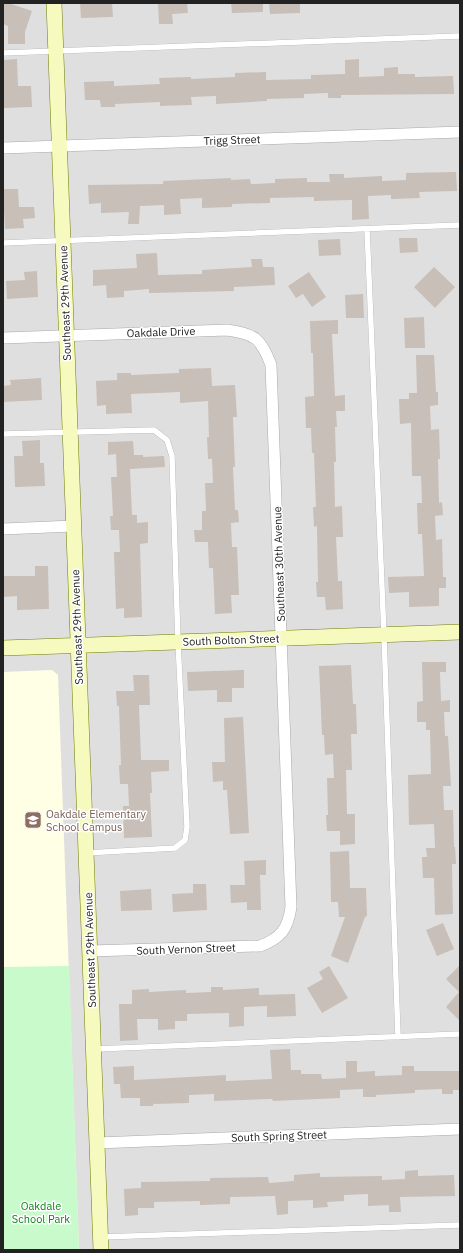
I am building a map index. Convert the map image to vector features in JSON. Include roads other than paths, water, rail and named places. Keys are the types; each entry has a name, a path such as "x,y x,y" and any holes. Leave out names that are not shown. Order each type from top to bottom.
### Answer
{"street":[{"name":"Southeast 29th Avenue","path":"54,3 101,1244"},
{"name":"Trigg Street","path":"3,148 460,132"},
{"name":"Oakdale Drive","path":"3,338 227,330 244,333 254,337"},
{"name":"Southeast 30th Avenue","path":"254,337 261,344 266,353 271,365 272,376 291,907 289,920 279,936"},
{"path":"3,529 73,526"},
{"name":"South Bolton Street","path":"3,648 460,632"},
{"name":"South Vernon Street","path":"90,951 260,946 279,936"},
{"name":"South Spring Street","path":"97,1143 460,1130"}],"lane":[{"path":"3,53 460,36"},
{"path":"3,244 460,225"},
{"path":"367,229 384,635 398,1037"},
{"path":"3,434 70,431 154,430 167,440 172,456 178,642 187,827 185,840 175,848 86,854"},
{"path":"93,1049 460,1034"},
{"path":"101,1244 460,1225"}],"place":[{"name":"Oakdale Elementary School Campus","path":"33,820"}],"park label":[{"name":"Oakdale School Park","path":"41,1212"}]}
